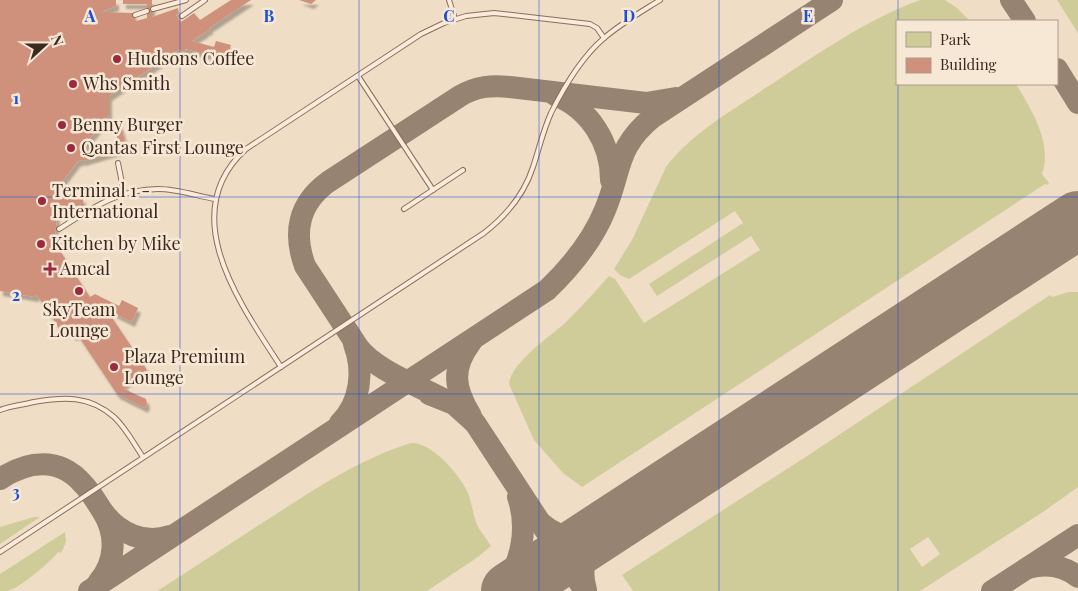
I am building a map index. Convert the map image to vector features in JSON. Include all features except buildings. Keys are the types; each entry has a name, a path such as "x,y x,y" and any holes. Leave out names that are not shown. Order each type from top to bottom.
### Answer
{"lane":[{"path":"153,10 186,0"},
{"path":"182,16 205,0"},
{"path":"449,0 456,19"},
{"path":"0,552 498,222 518,198 526,184 544,130 563,93 586,57 604,38 660,0"},
{"path":"135,15 147,11"},
{"path":"281,367 240,302 230,279 216,234 214,217 215,199 226,173 235,160 246,149 421,34 456,19 494,13 590,24 597,28 604,38"},
{"path":"358,76 433,190"},
{"path":"118,163 124,193"},
{"path":"404,209 463,170"},
{"path":"59,230 105,201 124,193 158,189 215,199"},
{"path":"0,410 61,398 85,401 99,407 114,417 126,430 143,457"}],"green space":[{"path":"920,0 945,0 957,8 969,20 896,20 896,85 1017,85 1034,115 1043,138 1045,162 1042,174 1049,183 582,487 563,473 534,440 509,384 516,367 532,350 566,322 609,276 615,279 644,323 760,250 751,236 657,296 649,284 743,223 735,211 629,279 620,275 614,269 632,240 666,167 686,145 723,116 838,41 878,18"},
{"path":"1057,0 1078,0 1078,33"},
{"path":"1069,292 1078,292 1078,487 1043,512 920,591 633,591 622,575 804,458 1050,295 1052,297","holes":["928,537 940,554 922,567 910,549"]},
{"path":"411,443 428,448 459,477 468,493 478,527 491,546 478,557 427,591 157,591 304,496 355,466"},
{"path":"40,517 0,544 0,527"},
{"path":"65,532 66,542 61,553 58,552 42,568 13,589 0,591 0,574"}],"taxiway":[{"path":"89,591 547,290 572,263 594,233 605,210 621,160 632,139 641,128 653,117 832,0"},
{"path":"1011,0 1024,20"},
{"path":"1058,71 1078,103"},
{"path":"443,399 386,370 365,355 358,347 305,266 301,254 299,231 304,210 310,200 328,182 460,96 479,88 503,86 646,103 676,98"},
{"path":"555,95 579,109 596,129 607,153 611,180"},
{"path":"1039,243 1064,226 1078,208"},
{"path":"1007,267 1041,249 1068,243 1078,243"},
{"path":"471,342 460,361 457,379 461,396 471,416"},
{"path":"340,423 347,415 359,385 359,364 354,344"},
{"path":"429,394 454,404 475,423 585,591"},
{"path":"0,479 21,468 32,465 53,465 74,475 89,490 103,512"},
{"path":"502,591 509,581 521,546 523,521 518,497"},
{"path":"98,583 108,566 112,548 111,530 103,512 117,526 133,535 151,539 170,536"},
{"path":"541,523 560,535 579,537 597,531 616,520"},
{"path":"586,590 583,572 586,556 594,541 607,529"},
{"path":"992,591 1078,535"},
{"path":"520,591 530,580 566,554"},
{"path":"1028,568 1054,566 1078,577"}],"runway":[{"path":"510,591 1078,220"}],"place":[{"name":"Hudsons Coffee","path":"117,59"},
{"name":"Whs Smith","path":"73,84"},
{"name":"Benny Burger","path":"62,125"},
{"name":"Qantas First Lounge","path":"71,148"},
{"name":"Terminal 1 - International","path":"42,201"},
{"name":"Kitchen by Mike","path":"41,244"},
{"name":"Amcal","path":"50,269"},
{"name":"SkyTeam Lounge","path":"79,291"},
{"name":"Plaza Premium Lounge","path":"114,367"}]}
